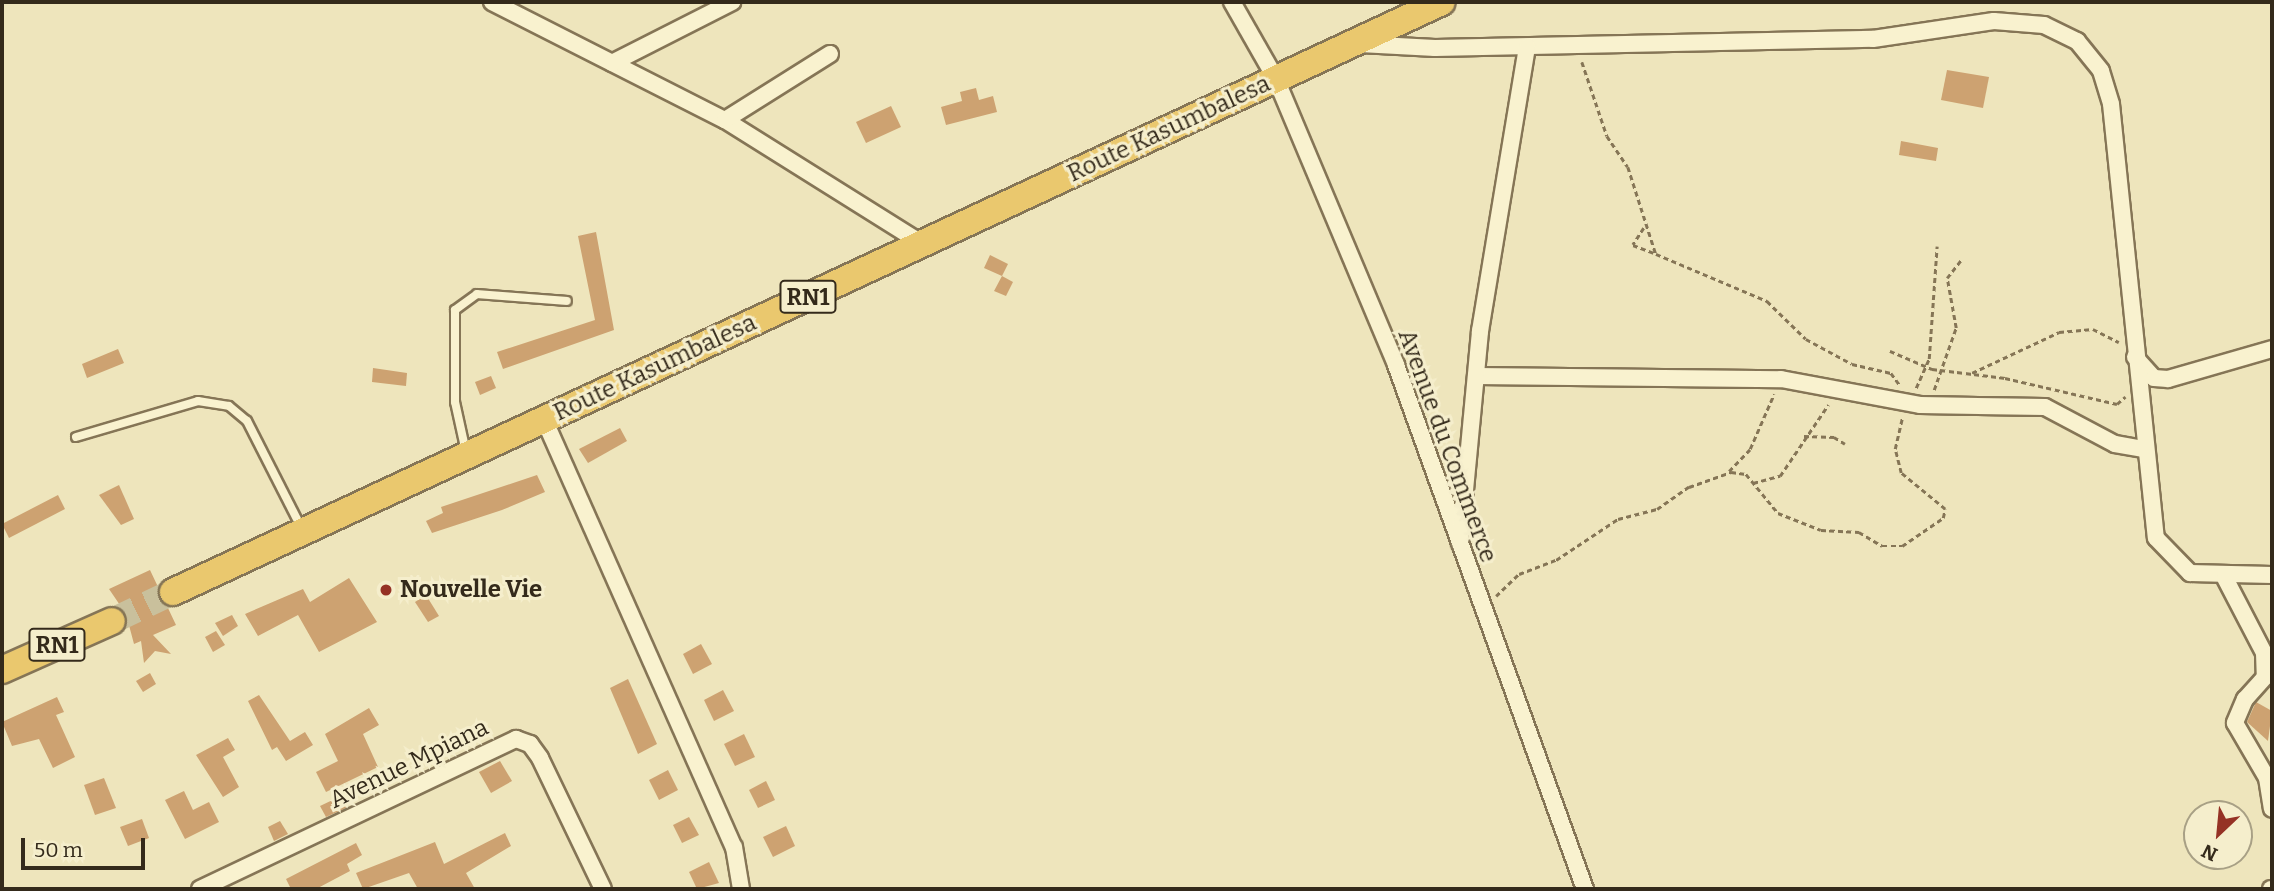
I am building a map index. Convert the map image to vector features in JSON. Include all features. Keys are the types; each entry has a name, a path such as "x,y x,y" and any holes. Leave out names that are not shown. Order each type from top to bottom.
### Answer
{"highway":[{"name":"Route Kasumbalesa","path":"173,592 466,453 1276,79 1358,44 1442,2"},
{"name":"RN1","path":"2,670 112,621"}],"street":[{"path":"492,2 725,120 923,244"},
{"path":"612,63 732,2"},
{"name":"Avenue du Commerce","path":"1232,2 1248,25 1276,79 1396,365 1479,604 1585,889"},
{"path":"1358,44 1527,47 1873,39 1994,22 2044,25 2077,41 2101,71 2111,104 2151,518 2164,551 2190,573 2225,578 2272,575"},
{"path":"1459,548 1476,376 1527,47"},
{"path":"725,120 830,54"},
{"path":"2134,355 2154,378 2168,379 2272,349"},
{"path":"1476,376 1781,379 1844,387 1920,405 2045,407 2115,444 2143,449"},
{"path":"544,419 734,847 741,889"},
{"path":"2225,578 2264,653 2265,677 2241,706 2235,723 2267,778 2272,809"},
{"name":"Avenue Mpiana","path":"200,889 516,739 530,744 540,758 603,889"}],"lane":[{"path":"466,453 455,402 455,310 477,293 567,301"},
{"path":"76,437 198,401 229,406 247,421 302,530"}],"path":[{"path":"1577,46 1607,136 1628,167 1644,228 1656,254"},
{"path":"1644,228 1633,245 1767,301 1806,339 1852,365 1896,376 1903,400"},
{"path":"1920,405 1916,389 1926,368 1937,246"},
{"path":"1726,473 1746,474 1773,511 1812,527 1863,534 1889,548 1909,542 1945,509 1908,481 1896,462 1900,422 1933,396 1935,374 1943,370 1956,328 1947,278 1962,258"},
{"path":"1968,373 2071,330 2103,332 2134,355"},
{"path":"1890,351 1926,368 1968,373 2117,404 2138,393"},
{"path":"1479,604 1519,574 1556,560 1618,519 1657,509 1726,473 1750,449 1781,379"},
{"path":"1754,483 1780,476 1804,436 1844,387"},
{"path":"1804,436 1833,437 1845,444"}],"building":[{"path":"1947,70 1989,77 1983,108 1941,100"},
{"path":"976,88 979,100 993,96 997,112 946,125 941,107 962,101 960,92"},
{"path":"891,106 901,127 866,143 856,122"},
{"path":"1901,141 1938,148 1936,161 1899,155"},
{"path":"596,232 614,330 503,369 497,352 595,320 578,236"},
{"path":"990,255 1008,264 1002,276 984,268"},
{"path":"1002,276 1013,282 1006,296 994,291"},
{"path":"118,349 124,363 87,378 82,364"},
{"path":"373,368 407,373 406,386 372,382"},
{"path":"491,376 496,388 480,395 475,382"},
{"path":"620,428 627,441 588,463 579,449"},
{"path":"537,475 545,492 502,510 432,533 426,521 443,513 441,507"},
{"path":"119,485 134,519 121,525 99,495"},
{"path":"58,495 65,509 9,538 2,524"},
{"path":"150,570 176,625 153,635 171,654 155,651 144,663 141,641 134,644 126,614 109,589"},
{"path":"349,578 377,622 319,652 298,615 258,636 245,614 303,589 310,602"},
{"path":"426,595 439,616 428,622 415,602"},
{"path":"232,615 238,626 223,636 215,623"},
{"path":"216,631 225,645 213,652 205,637"},
{"path":"701,644 712,664 693,674 683,654"},
{"path":"150,673 156,684 143,692 136,681"},
{"path":"628,679 657,744 638,754 610,688"},
{"path":"723,690 734,711 714,721 704,700"},
{"path":"259,695 290,741 305,732 313,745 286,761 277,747 272,750 248,701"},
{"path":"57,697 64,712 56,715 75,757 53,768 39,739 12,746 2,722"},
{"path":"2256,702 2272,711 2268,741 2247,722"},
{"path":"369,708 379,725 363,734 378,767 326,792 316,772 338,761 325,734"},
{"path":"744,734 755,757 735,766 724,744"},
{"path":"228,738 235,750 223,757 239,787 223,797 196,755"},
{"path":"500,761 512,781 491,793 479,772"},
{"path":"668,770 678,790 659,800 649,780"},
{"path":"104,778 116,808 95,815 84,785"},
{"path":"766,781 775,800 758,808 749,790"},
{"path":"184,791 193,810 209,802 219,822 185,839 165,800"},
{"path":"341,796 346,808 326,817 320,806"},
{"path":"689,817 699,835 682,843 673,825"},
{"path":"142,819 149,838 128,846 120,827"},
{"path":"280,821 288,834 274,841 268,827"},
{"path":"786,826 795,846 773,857 763,837"},
{"path":"505,833 511,846 466,873 475,889 418,889 409,873 363,889 356,873 435,842 444,864"},
{"path":"356,843 362,855 347,864 350,871 316,889 291,889 286,879"},
{"path":"709,862 719,883 697,889 689,872"}],"tunnel":[{"path":"112,621 173,592"}],"place":[{"name":"Nouvelle Vie","path":"386,590"}]}
